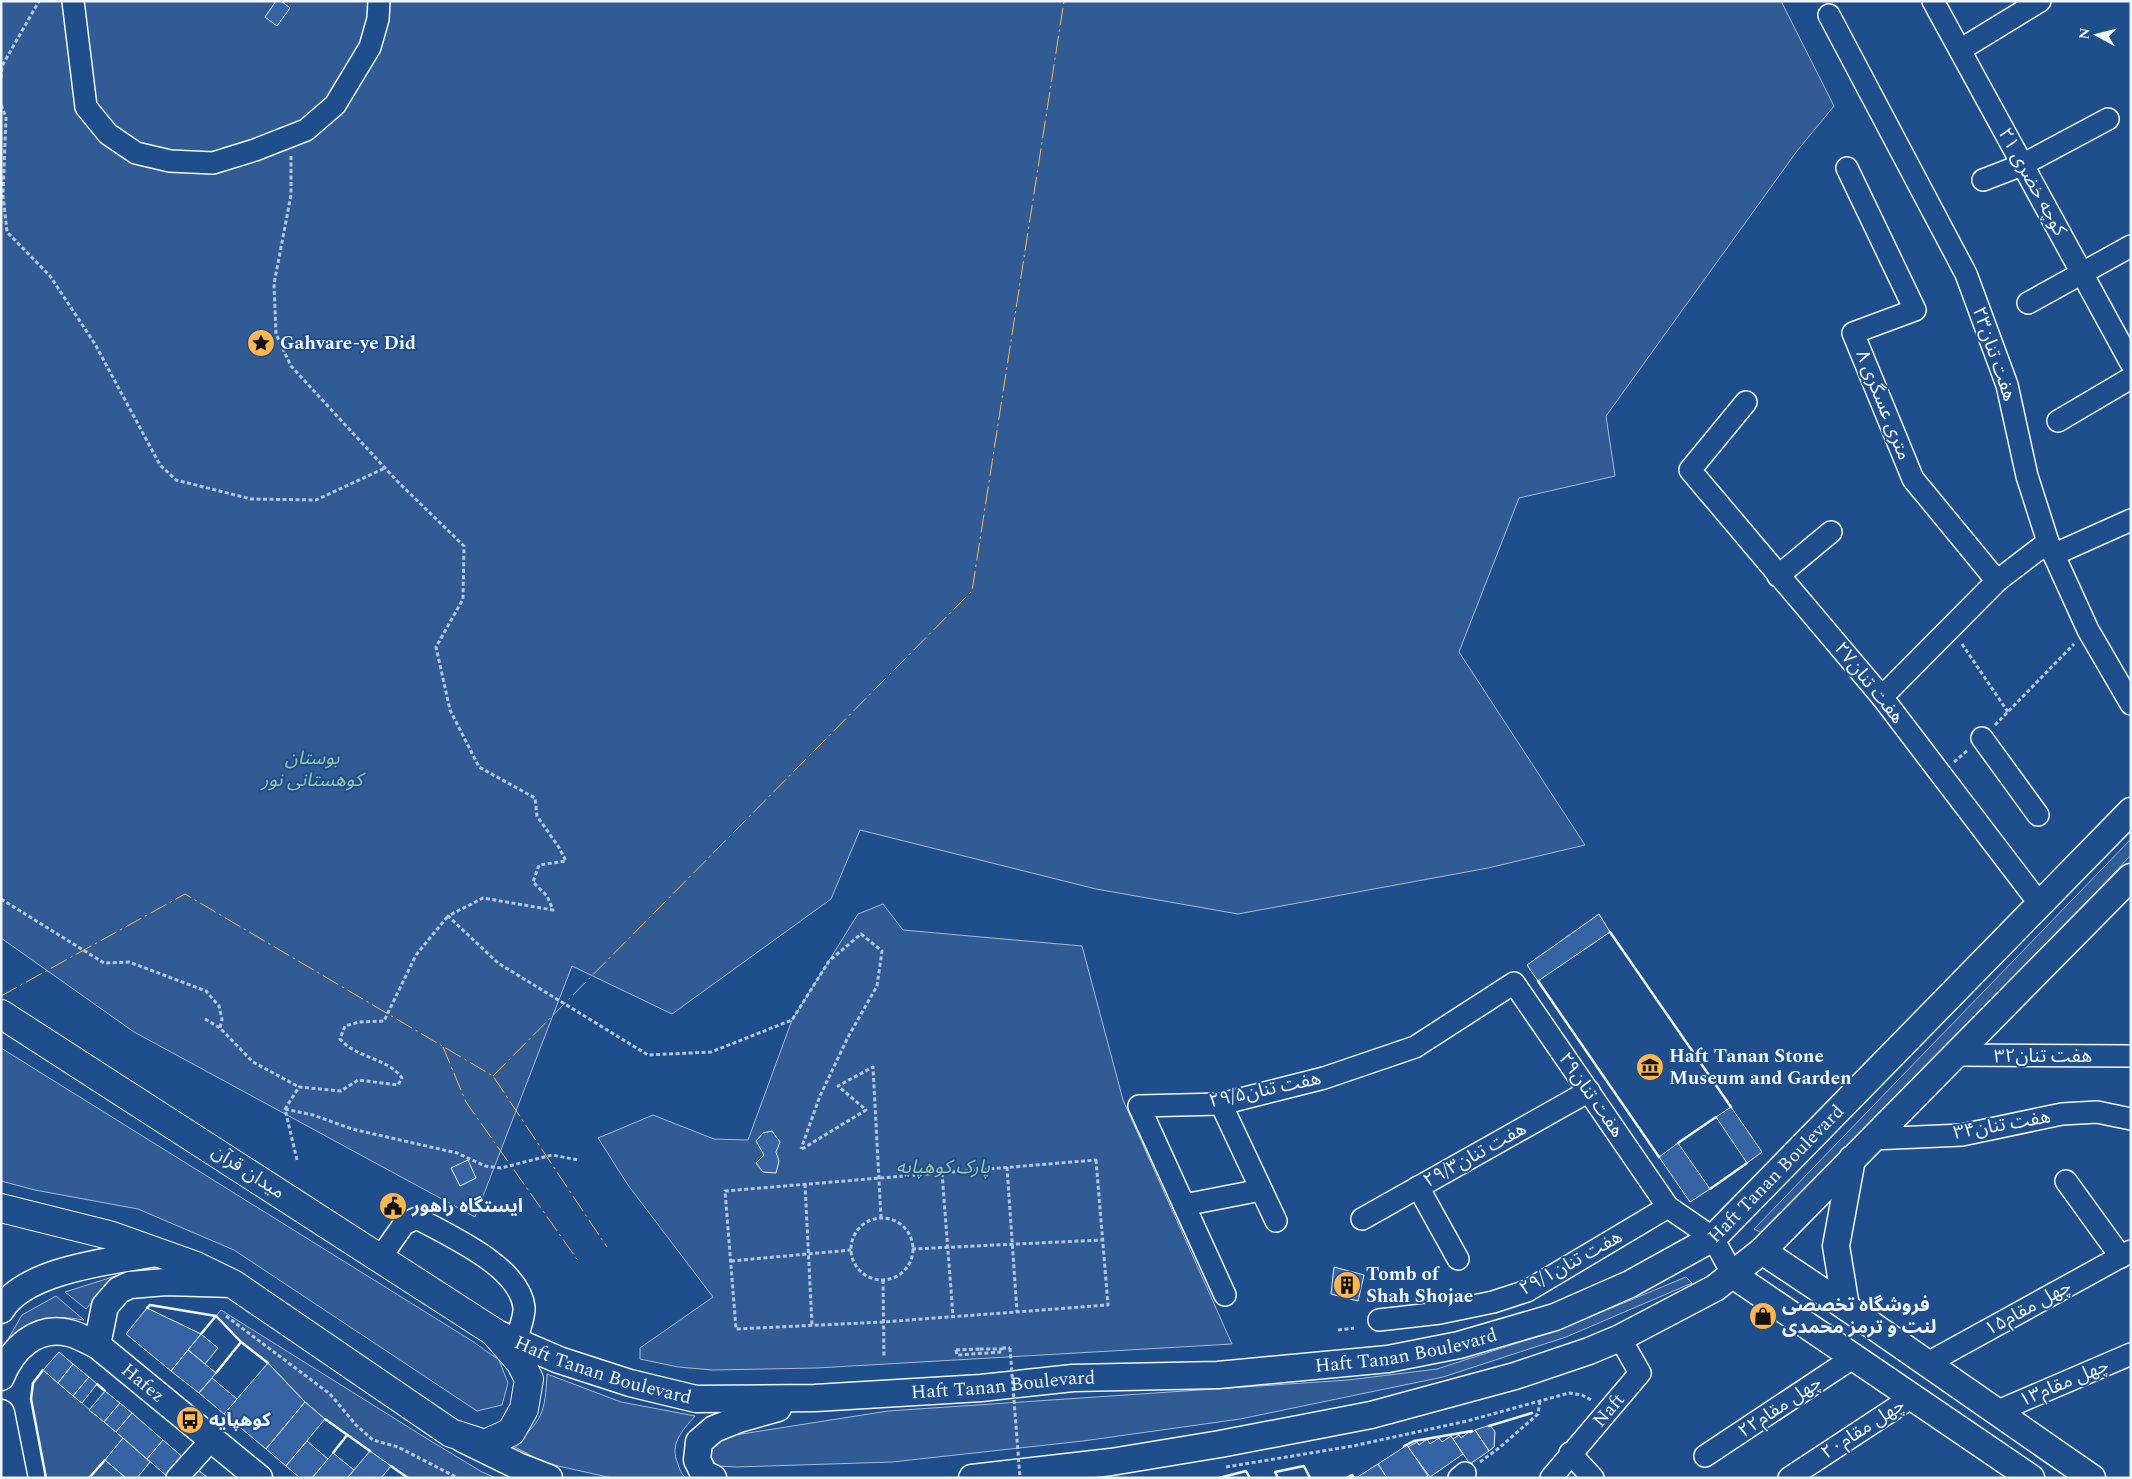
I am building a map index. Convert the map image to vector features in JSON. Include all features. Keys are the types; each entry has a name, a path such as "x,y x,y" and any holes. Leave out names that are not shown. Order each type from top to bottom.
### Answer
{"highway":[{"name":"میدان قرآن","path":"1,1014 505,1337 529,1379 524,1410 511,1432 485,1444 451,1433"},
{"path":"1,1208 109,1235 196,1266 233,1284 451,1433"}],"main road":[{"name":"Haft Tanan Boulevard","path":"505,1337 560,1360 630,1383 696,1399 815,1398 980,1388 1073,1378 1218,1375 1388,1359 1459,1345 1555,1317 1630,1284 1713,1238 2131,811"},
{"path":"972,1478 1111,1462 1220,1444 1371,1415 1516,1376 1590,1351 1620,1338 1715,1288 1762,1251 2131,877"},
{"path":"1846,1307 1836,1246 1852,1159"},
{"path":"1762,1251 2092,1478"},
{"path":"1,1310 14,1294 42,1279 71,1269 156,1253"},
{"path":"1733,1275 1935,1412 2025,1476"},
{"path":"97,1345 105,1306 119,1290 130,1285 159,1282 233,1284"},
{"name":"Hafez","path":"1,1377 7,1362 18,1347 34,1336 54,1332 69,1333 97,1345 259,1478"},
{"path":"1935,1412 1955,1384"},
{"path":"713,1478 704,1474 697,1460 699,1442 714,1429 739,1419 815,1398"},
{"path":"1,1413 14,1478"},
{"path":"451,1433 518,1466 549,1478"}],"street":[{"path":"73,1 86,107 108,134 136,153 170,162 213,163 306,130 334,105 370,47 378,19 379,1"},
{"name":"کوچه خضری ۲۱","path":"1933,1 2131,363"},
{"path":"1960,50 2040,1"},
{"name":"هفت تنان۲۳","path":"1829,15 1966,274 2008,385 2028,476 2051,548 2088,630 2131,704"},
{"path":"1983,180 2022,164 2108,119"},
{"name":"۸ متری عسگری","path":"1847,168 1915,310 1853,332 1913,479 1997,581"},
{"path":"2028,303 2131,246"},
{"path":"2058,420 2131,378"},
{"name":"هفت تنان۲۷","path":"1746,402 1690,470 1882,697 2039,903"},
{"path":"1882,697 1997,581 2051,548 2131,520"},
{"path":"1778,576 1831,532"},
{"path":"1982,738 2038,815"},
{"name":"هفت تنان۲۹","path":"1514,983 1668,1207"},
{"name":"۲۹/۵هفت تنان","path":"1225,1295 1140,1106 1221,1104 1324,1078 1415,1047 1514,983"},
{"name":"هفت تنان۳۲","path":"1955,1056 2131,1056"},
{"name":"۲۹/۳هفت تنان","path":"1362,1219 1589,1091"},
{"path":"1221,1104 1276,1221"},
{"name":"هفت تنان۳۴","path":"1872,1139 1962,1135 2062,1114 2097,1112 2131,1119"},
{"path":"2066,1181 2126,1254"},
{"path":"1418,1187 1458,1259"},
{"path":"1184,1205 1261,1190"},
{"path":"1668,1207 1713,1238 1733,1275"},
{"name":"۲۹/۱هفت تنان","path":"1379,1320 1440,1313 1493,1302 1527,1291 1668,1207"},
{"path":"380,1258 404,1224 416,1218 460,1242 496,1265 518,1289 524,1309 505,1337"},
{"name":"چهل مقام۱۵","path":"1926,1364 2126,1254"},
{"name":"Naft","path":"1551,1478 1570,1453 1640,1373 1620,1338"},
{"name":"چهل مقام۱۳","path":"1996,1412 2131,1354"},
{"name":"چهل مقام۲۲","path":"1705,1456 1854,1357"},
{"name":"چهل مقام۲۰","path":"1789,1478 1912,1397"},
{"path":"177,1478 212,1439"},
{"path":"1570,1453 1593,1478"}],"path":[{"path":"1,78 2,66 39,1"},
{"path":"1,104 6,117 3,195 7,232 50,276 95,344 160,465 176,480 251,498 316,500 385,468"},
{"path":"205,1018 220,1028 252,1062 299,1086 341,1091 358,1080 398,1085 402,1078 397,1070 347,1046 340,1039 345,1026 359,1022 384,1021 416,955 448,916 483,898 552,910 547,896 533,882 538,865 566,861 537,816 535,798 479,767 450,710 436,647 463,599 464,546 385,468 291,366 276,334 274,284 291,195 291,135"},
{"path":"1951,628 2008,712"},
{"path":"1940,773 1982,738 2088,630"},
{"path":"1,899 104,963 128,962 206,991 219,1006 222,1019 220,1028"},
{"path":"448,916 498,963 648,1055 711,1052 792,1020 829,961 861,934 882,951 877,986 848,1038 820,1096 801,1149 866,1110 838,1086 873,1066 881,1218"},
{"path":"297,1160 285,1109 299,1086"},
{"path":"285,1109 313,1115 352,1129 457,1153 485,1166 501,1168 552,1154 578,1160"},
{"path":"1096,1160 1108,1305 883,1322 736,1329 725,1191 942,1173 1096,1160"},
{"path":"1007,1168 1016,1312"},
{"path":"942,1173 953,1316"},
{"path":"805,1184 812,1325"},
{"path":"881,1218 892,1220 901,1225 908,1233 912,1249 909,1264 902,1272 893,1278 883,1280 873,1279 857,1268 851,1250 856,1232 862,1225 871,1220 881,1218"},
{"path":"912,1249 1102,1240"},
{"path":"731,1261 851,1250"},
{"path":"883,1280 884,1357"},
{"path":"226,1316 330,1394 356,1425 373,1440 398,1447 458,1478"},
{"path":"1338,1330 1354,1328"},
{"path":"979,1351 979,1349 986,1349 994,1349 1002,1349 1002,1352 957,1355 956,1350 974,1350 983,1349 992,1349 1010,1348 1020,1478"},
{"path":"1222,1468 1362,1444 1467,1421 1569,1393 1582,1395 1609,1410"},
{"path":"1462,1475 1499,1448 1538,1414 1540,1400"}],"green space":[{"name":"بوستان کوهستانی نور","path":"1,1 1781,1 1834,106 1797,151 1606,416 1615,476 1519,498 1459,652 1585,845 1488,868 1238,914 1096,889 860,830 831,899 672,1014 572,966 475,1217 134,1032 1,938"},
{"path":"2131,839 2131,855 2098,890 1762,1233 1754,1229"},
{"name":"پارک کوهپایه","path":"883,904 903,930 1082,946 1123,1100 1232,1344 817,1368 713,1370 678,1367 640,1359 640,1348 713,1297 628,1185 598,1138 653,1115 714,1139 748,1140 792,1020 858,914"},
{"path":"1,1048 472,1341 499,1360 508,1383 502,1405 477,1411 234,1250 138,1209 35,1190 1,1181"},
{"path":"122,1274 111,1281 86,1309 65,1292"},
{"path":"1686,1277 1692,1283 1566,1337 1443,1377 1240,1419 1083,1441 892,1462 737,1467 717,1466 709,1454 716,1438 888,1411 1348,1380 1437,1369 1561,1329"},
{"path":"56,1296 84,1320 52,1318 44,1320 27,1327 8,1339 22,1315"},
{"path":"221,1310 421,1435 482,1472 496,1478 408,1478 325,1419 305,1402 268,1363 241,1342 216,1316"},
{"path":"43,1370 123,1438 105,1460 126,1478 46,1478 31,1399 33,1383"},
{"path":"547,1374 621,1402 695,1416 678,1438 675,1450 680,1470 686,1478 612,1478 545,1463 513,1446 531,1429 540,1415 545,1398"}],"building":[{"path":"276,1 281,1 290,8 277,26 265,17"},
{"path":"1599,914 1610,932 1538,981 1527,965"},
{"path":"1731,1107 1762,1152 1747,1163 1716,1117"},
{"path":"772,1131 780,1142 776,1152 779,1161 776,1173 763,1172 756,1163 764,1155 756,1141 763,1133"},
{"path":"1678,1143 1710,1189 1690,1202 1659,1157"},
{"path":"468,1160 476,1178 460,1186 451,1168"},
{"name":"Tomb of Shah Shojae","path":"1334,1267 1364,1275 1358,1301 1331,1294"},
{"path":"147,1308 201,1334 171,1371 126,1334"},
{"path":"201,1334 218,1348 205,1364 188,1350"},
{"path":"188,1350 216,1373 199,1393 171,1371"},
{"path":"59,1352 73,1364 58,1383 43,1370"},
{"path":"268,1363 305,1402 266,1449 224,1414"},
{"path":"73,1364 89,1377 73,1396 58,1383"},
{"path":"89,1377 97,1384 82,1403 73,1396"},
{"path":"212,1378 237,1399 224,1414 199,1393"},
{"path":"105,1391 120,1403 104,1422 89,1410"},
{"path":"305,1402 325,1419 286,1466 266,1449"},
{"path":"120,1403 132,1413 116,1432 104,1422"},
{"path":"132,1413 163,1440 147,1459 116,1432"},
{"path":"1490,1425 1495,1432 1494,1447 1489,1451 1475,1430"},
{"path":"1475,1430 1489,1451 1470,1464 1453,1439 1459,1435 1461,1438"},
{"path":"1451,1436 1463,1454 1430,1477 1408,1447 1417,1442 1419,1445 1427,1439 1430,1444 1439,1438 1442,1442"},
{"path":"123,1438 150,1462 137,1478 126,1478 105,1460"},
{"path":"163,1440 185,1459 168,1477 147,1459"},
{"path":"307,1441 328,1459 312,1478 300,1478 286,1466"},
{"path":"1407,1445 1428,1476 1425,1478 1387,1478 1378,1464"},
{"path":"370,1451 391,1466 381,1478 347,1478"},
{"path":"333,1453 354,1470 347,1478 312,1478"},
{"path":"1378,1464 1387,1478 1356,1478"},
{"path":"197,1469 208,1478 189,1478"}],"wall":[{"path":"1610,932 1731,1107"},
{"path":"1538,981 1659,1157"},
{"path":"1678,1143 1716,1117"},
{"path":"1710,1189 1747,1163"},
{"path":"147,1308 150,1305 216,1316 241,1342 268,1363"},
{"path":"201,1334 216,1316"},
{"path":"216,1373 241,1342"},
{"path":"43,1370 33,1383 31,1399 46,1478"},
{"path":"97,1384 105,1391"},
{"path":"1489,1426 1532,1413"},
{"path":"325,1419 370,1451"},
{"path":"1404,1446 1414,1441 1472,1431"},
{"path":"333,1453 347,1435"},
{"path":"89,1478 105,1460"},
{"path":"391,1466 408,1478"},
{"path":"1278,1478 1275,1472 1304,1466 1310,1478"},
{"path":"1219,1478 1246,1471 1250,1478"},
{"path":"1346,1478 1352,1475 1354,1478"}],"power":[{"path":"493,1076 972,591 1064,1"},
{"path":"1,996 185,894 493,1076 607,1247"},
{"path":"443,1047 466,1102 579,1262"}],"place":[{"name":"Gahvare-ye Did","path":"261,343"},
{"name":"Haft Tanan Stone Museum and Garden","path":"1650,1067"},
{"name":"ایستگاه راهور","path":"393,1206"},
{"name":"Tomb of Shah Shojae","path":"1347,1285"},
{"name":"فروشگاه تخصصی لنت و ترمز محمدی","path":"1763,1316"},
{"name":"کوهپایه","path":"190,1420"}]}
